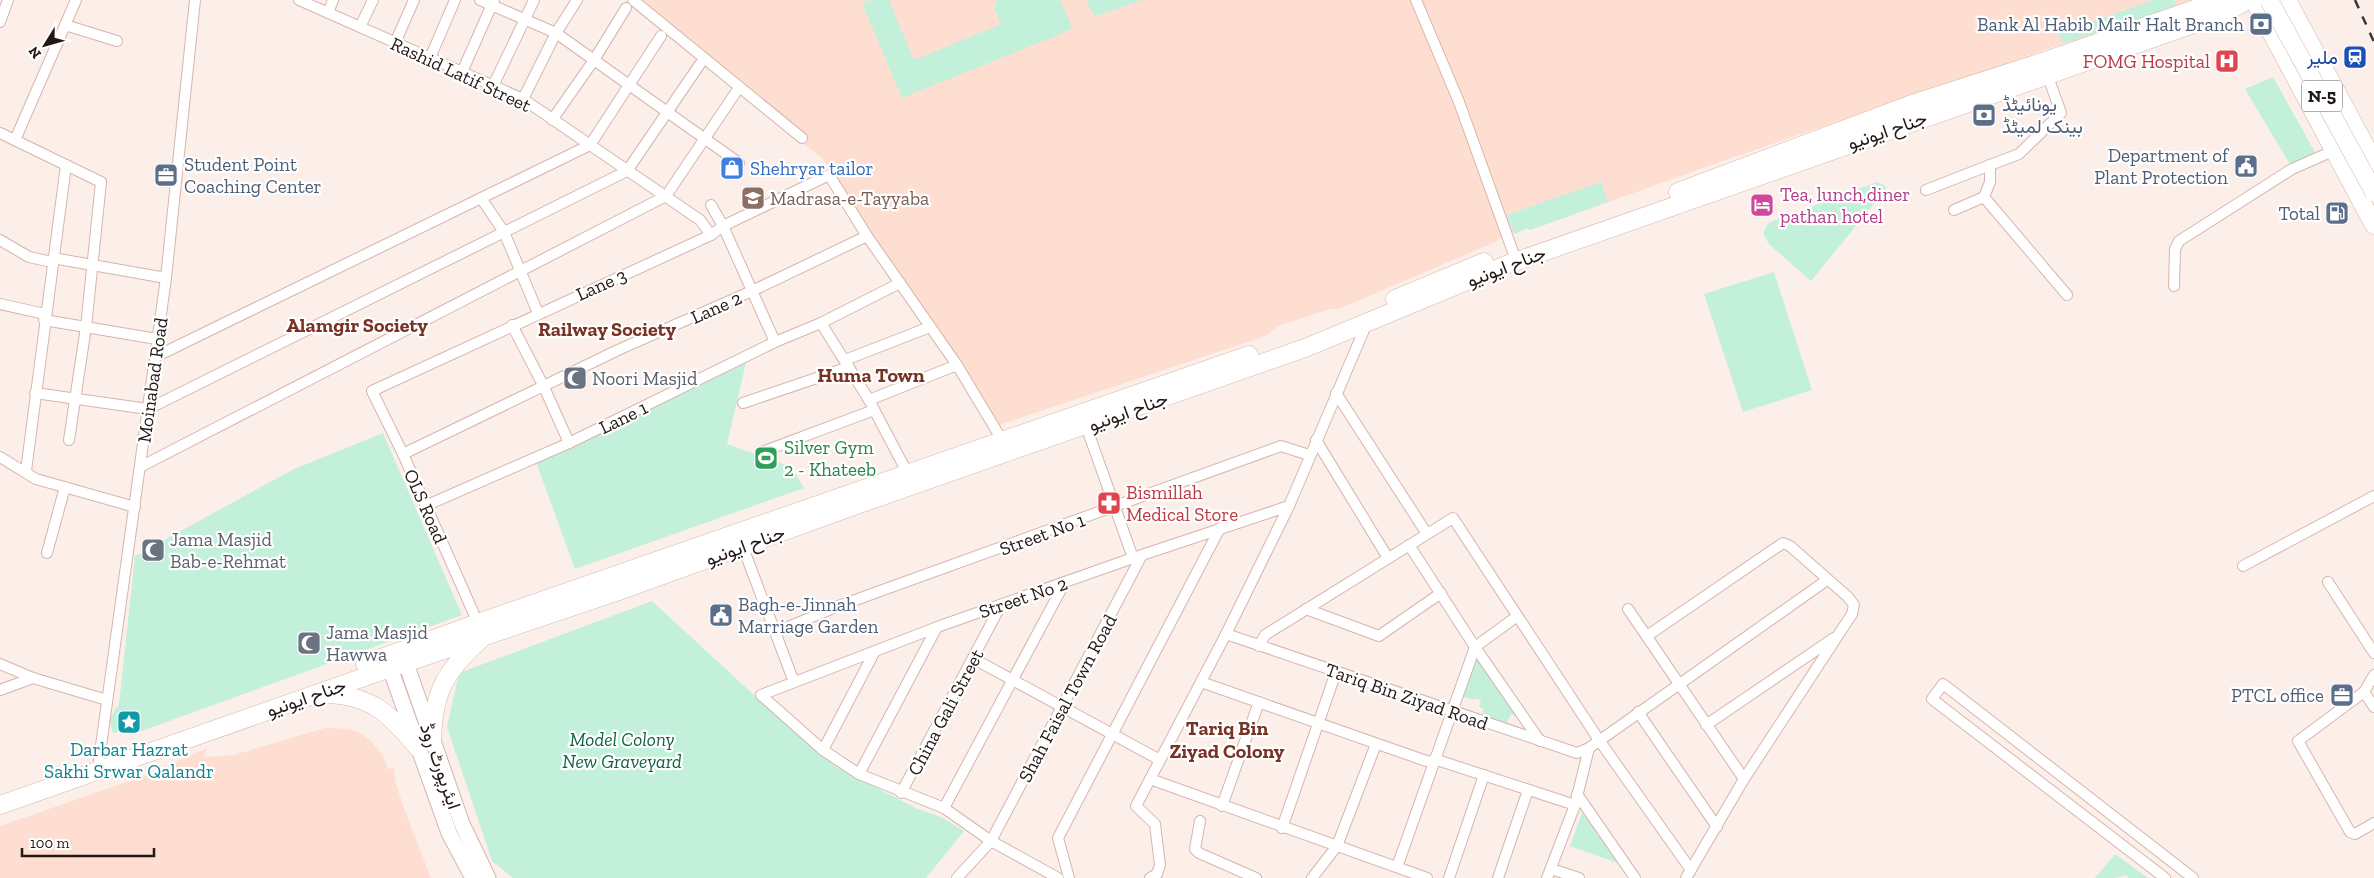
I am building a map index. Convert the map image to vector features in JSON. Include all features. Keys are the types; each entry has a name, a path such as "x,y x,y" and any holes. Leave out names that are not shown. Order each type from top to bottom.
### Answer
{"highway":[{"name":"جناح ایونیو","path":"0,804 316,693 482,629 1002,440 1293,340 1456,272 1915,103 2041,72 2220,0"},
{"name":"جناح ایونیو","path":"482,629 616,592 1305,348 1506,264 2041,72 2225,13 2236,9 2248,0"},
{"path":"2254,0 2374,225"},
{"name":"N-5","path":"2270,0 2374,192"},
{"name":"N-5","path":"2287,0 2374,162"},
{"path":"2280,48 2293,37 2307,37"},
{"path":"316,693 352,696 375,705 425,744 434,706 445,678 482,629"},
{"name":"جناح ایونیو","path":"0,794 399,660"}],"main road":[{"name":"ایئرپورٹ روڈ","path":"399,660 425,744 448,833 473,878"},
{"name":"ایئرپورٹ روڈ","path":"425,744 488,878"}],"street":[{"path":"0,22 8,0"},
{"path":"15,140 76,0"},
{"name":"Moinabad Road","path":"99,760 166,278 195,0"},
{"name":"Rashid Latif Street","path":"298,0 523,99 700,220 711,235"},
{"path":"328,13 334,0"},
{"path":"360,27 373,0"},
{"path":"395,43 414,0"},
{"path":"430,58 456,0"},
{"path":"480,0 493,3 556,33 739,162"},
{"path":"493,86 534,0"},
{"path":"523,99 556,33 577,0"},
{"path":"1416,0 1459,102 1513,252"},
{"path":"462,72 493,3"},
{"path":"552,120 594,60 629,4 802,138"},
{"path":"65,25 117,41"},
{"path":"155,357 590,146 661,36"},
{"path":"35,393 148,409 627,171 700,64"},
{"path":"1926,190 2019,154 2061,113 2041,72"},
{"path":"140,467 666,196 736,92"},
{"path":"0,133 101,182 86,327 69,440"},
{"path":"2174,286 2175,249 2179,242 2292,169 2333,150"},
{"path":"26,472 44,317 66,165"},
{"path":"1954,210 1984,197 1990,182 1990,165"},
{"name":"Lane 3","path":"372,391 711,235 723,226 829,175 867,236"},
{"path":"1984,197 2067,295"},
{"path":"482,198 504,232 538,313"},
{"path":"711,205 723,226 775,342"},
{"path":"867,236 957,365 1002,440"},
{"name":"Lane 2","path":"403,454 618,350 752,291 867,236"},
{"path":"0,240 29,257 93,264 166,278"},
{"name":"Lane 1","path":"426,506 569,443 775,342 821,323 900,283"},
{"path":"0,304 86,327 158,339"},
{"path":"821,323 869,400 908,474"},
{"path":"1150,878 1157,874 1160,865 1154,824 1136,806 1226,634 1288,506 1367,323"},
{"path":"512,325 544,387 569,443"},
{"path":"743,403 847,364 930,327"},
{"path":"869,400 957,365"},
{"name":"OLS Road","path":"372,391 403,454 482,629"},
{"path":"1336,393 1427,534"},
{"path":"762,452 874,410"},
{"path":"1086,426 1116,508 1138,556"},
{"path":"1316,440 1388,558"},
{"name":"Street No 1","path":"776,632 836,607 1116,508 1281,446 1309,455"},
{"path":"0,458 36,479 135,507"},
{"path":"47,553 64,487"},
{"path":"2243,566 2374,496"},
{"name":"Street No 2","path":"823,750 761,695 937,627 1138,556 1288,506"},
{"path":"1259,646 1265,635 1452,518 1688,874 1744,780 1852,614 1854,605 1848,597 1790,546 1783,543 1647,636"},
{"path":"1069,878 1058,838 1220,528"},
{"path":"1409,545 1475,647 1540,741"},
{"path":"742,546 794,682"},
{"name":"Shah Faisal Town Road","path":"957,878 991,841 1064,708 1138,556"},
{"path":"1579,878 1549,873 1575,805 1589,748 1678,683 1828,580"},
{"path":"944,808 1014,681 1065,582"},
{"path":"2328,582 2374,653"},
{"path":"1306,609 1379,636 1441,593"},
{"name":"China Gali Street","path":"902,793 1001,605"},
{"path":"1628,609 1744,780"},
{"path":"1397,867 1475,647 1516,617"},
{"path":"859,774 937,627"},
{"name":"Tariq Bin Ziyad Road","path":"1226,634 1451,712 1577,753 1589,748"},
{"path":"1706,725 1838,635"},
{"path":"875,651 823,750 859,774 902,793 944,808 991,841 1058,878"},
{"path":"974,659 1160,760"},
{"path":"0,664 33,678 107,700"},
{"path":"1282,828 1336,672"},
{"path":"2374,675 2364,692 2300,738 2298,745 2350,832 2355,834 2374,823"},
{"path":"0,690 33,678"},
{"path":"1201,682 1376,744 1484,775 1575,805"},
{"path":"2165,878 1932,699 1943,684 2193,878"},
{"path":"2364,692 2374,707"},
{"path":"1222,806 1259,702"},
{"path":"1638,712 1717,827"},
{"path":"1312,878 1337,846 1376,744"},
{"path":"2041,782 2051,769"},
{"path":"1449,878 1484,775"},
{"path":"1150,779 1282,828 1427,878"},
{"path":"1498,878 1528,790"},
{"path":"1577,794 1635,878"},
{"path":"1200,821 1195,849 1199,853 1256,878"}],"shaded area":[{"path":"626,0 2193,0 2178,8 2050,48 1530,230 1527,228 1502,237 1495,242 1339,309 1330,309 1281,325 1263,337 999,425 823,159"},
{"path":"325,728 348,729 361,733 382,754 388,769 394,768 395,781 405,811 431,878 0,878 0,826 144,776 207,748 203,757 234,755"}],"green space":[{"path":"870,0 889,0 914,60 1001,24 994,8 997,0 1060,0 1073,29 902,98 862,3"},
{"path":"1086,0 1142,0 1094,17"},
{"path":"2153,0 2174,0 2177,7 2064,43 2058,34"},
{"path":"2273,77 2316,154 2291,166 2245,89"},
{"path":"1601,182 1608,202 1530,230 1527,228 1515,234 1506,215"},
{"path":"1877,182 1887,188 1811,281 1769,244 1763,234 1768,223"},
{"path":"1774,272 1812,390 1743,412 1704,294"},
{"path":"746,363 727,444 791,467 804,488 575,569 536,462"},
{"path":"383,433 462,615 139,732 138,727 113,733 109,719 119,704 135,556 292,470"},
{"name":"Model Colony New Graveyard","path":"652,601 805,742 838,768 918,809 941,817 964,831 926,878 513,878 492,861 447,727 459,673"},
{"path":"1477,657 1521,719 1511,714 1507,723 1482,714 1484,709 1479,707 1481,700 1463,697"},
{"path":"1582,813 1623,865 1570,846"},
{"path":"2115,854 2148,878 2128,878 2127,875 2114,878 2095,878"}],"railway":[{"path":"2355,0 2374,42"}],"place":[{"name":"Bank Al Habib Mailr Halt Branch","path":"2261,24"},
{"name":"ملیر","path":"2355,57"},
{"name":"FOMG Hospital","path":"2227,61"},
{"name":"یونائیٹڈ بینک لمیٹڈ","path":"1984,115"},
{"name":"Department of Plant Protection","path":"2246,166"},
{"name":"Shehryar tailor","path":"732,168"},
{"name":"Student Point Coaching Center","path":"166,175"},
{"name":"Madrasa-e-Tayyaba","path":"753,198"},
{"name":"Tea, lunch,diner pathan hotel","path":"1762,205"},
{"name":"Total","path":"2337,213"},
{"name":"Noori Masjid","path":"575,378"},
{"name":"Silver Gym 2 - Khateeb","path":"766,458"},
{"name":"Bismillah Medical Store","path":"1109,503"},
{"name":"Jama Masjid Bab-e-Rehmat","path":"153,550"},
{"name":"Bagh-e-Jinnah Marriage Garden","path":"721,615"},
{"name":"Jama Masjid Hawwa","path":"309,643"},
{"name":"PTCL office","path":"2342,695"},
{"name":"Darbar Hazrat Sakhi Srwar Qalandr","path":"129,722"}],"district":[{"name":"Alamgir Society","path":"357,325"},
{"name":"Railway Society","path":"607,329"},
{"name":"Huma Town","path":"871,375"},
{"name":"Tariq Bin Ziyad Colony","path":"1227,740"}]}
